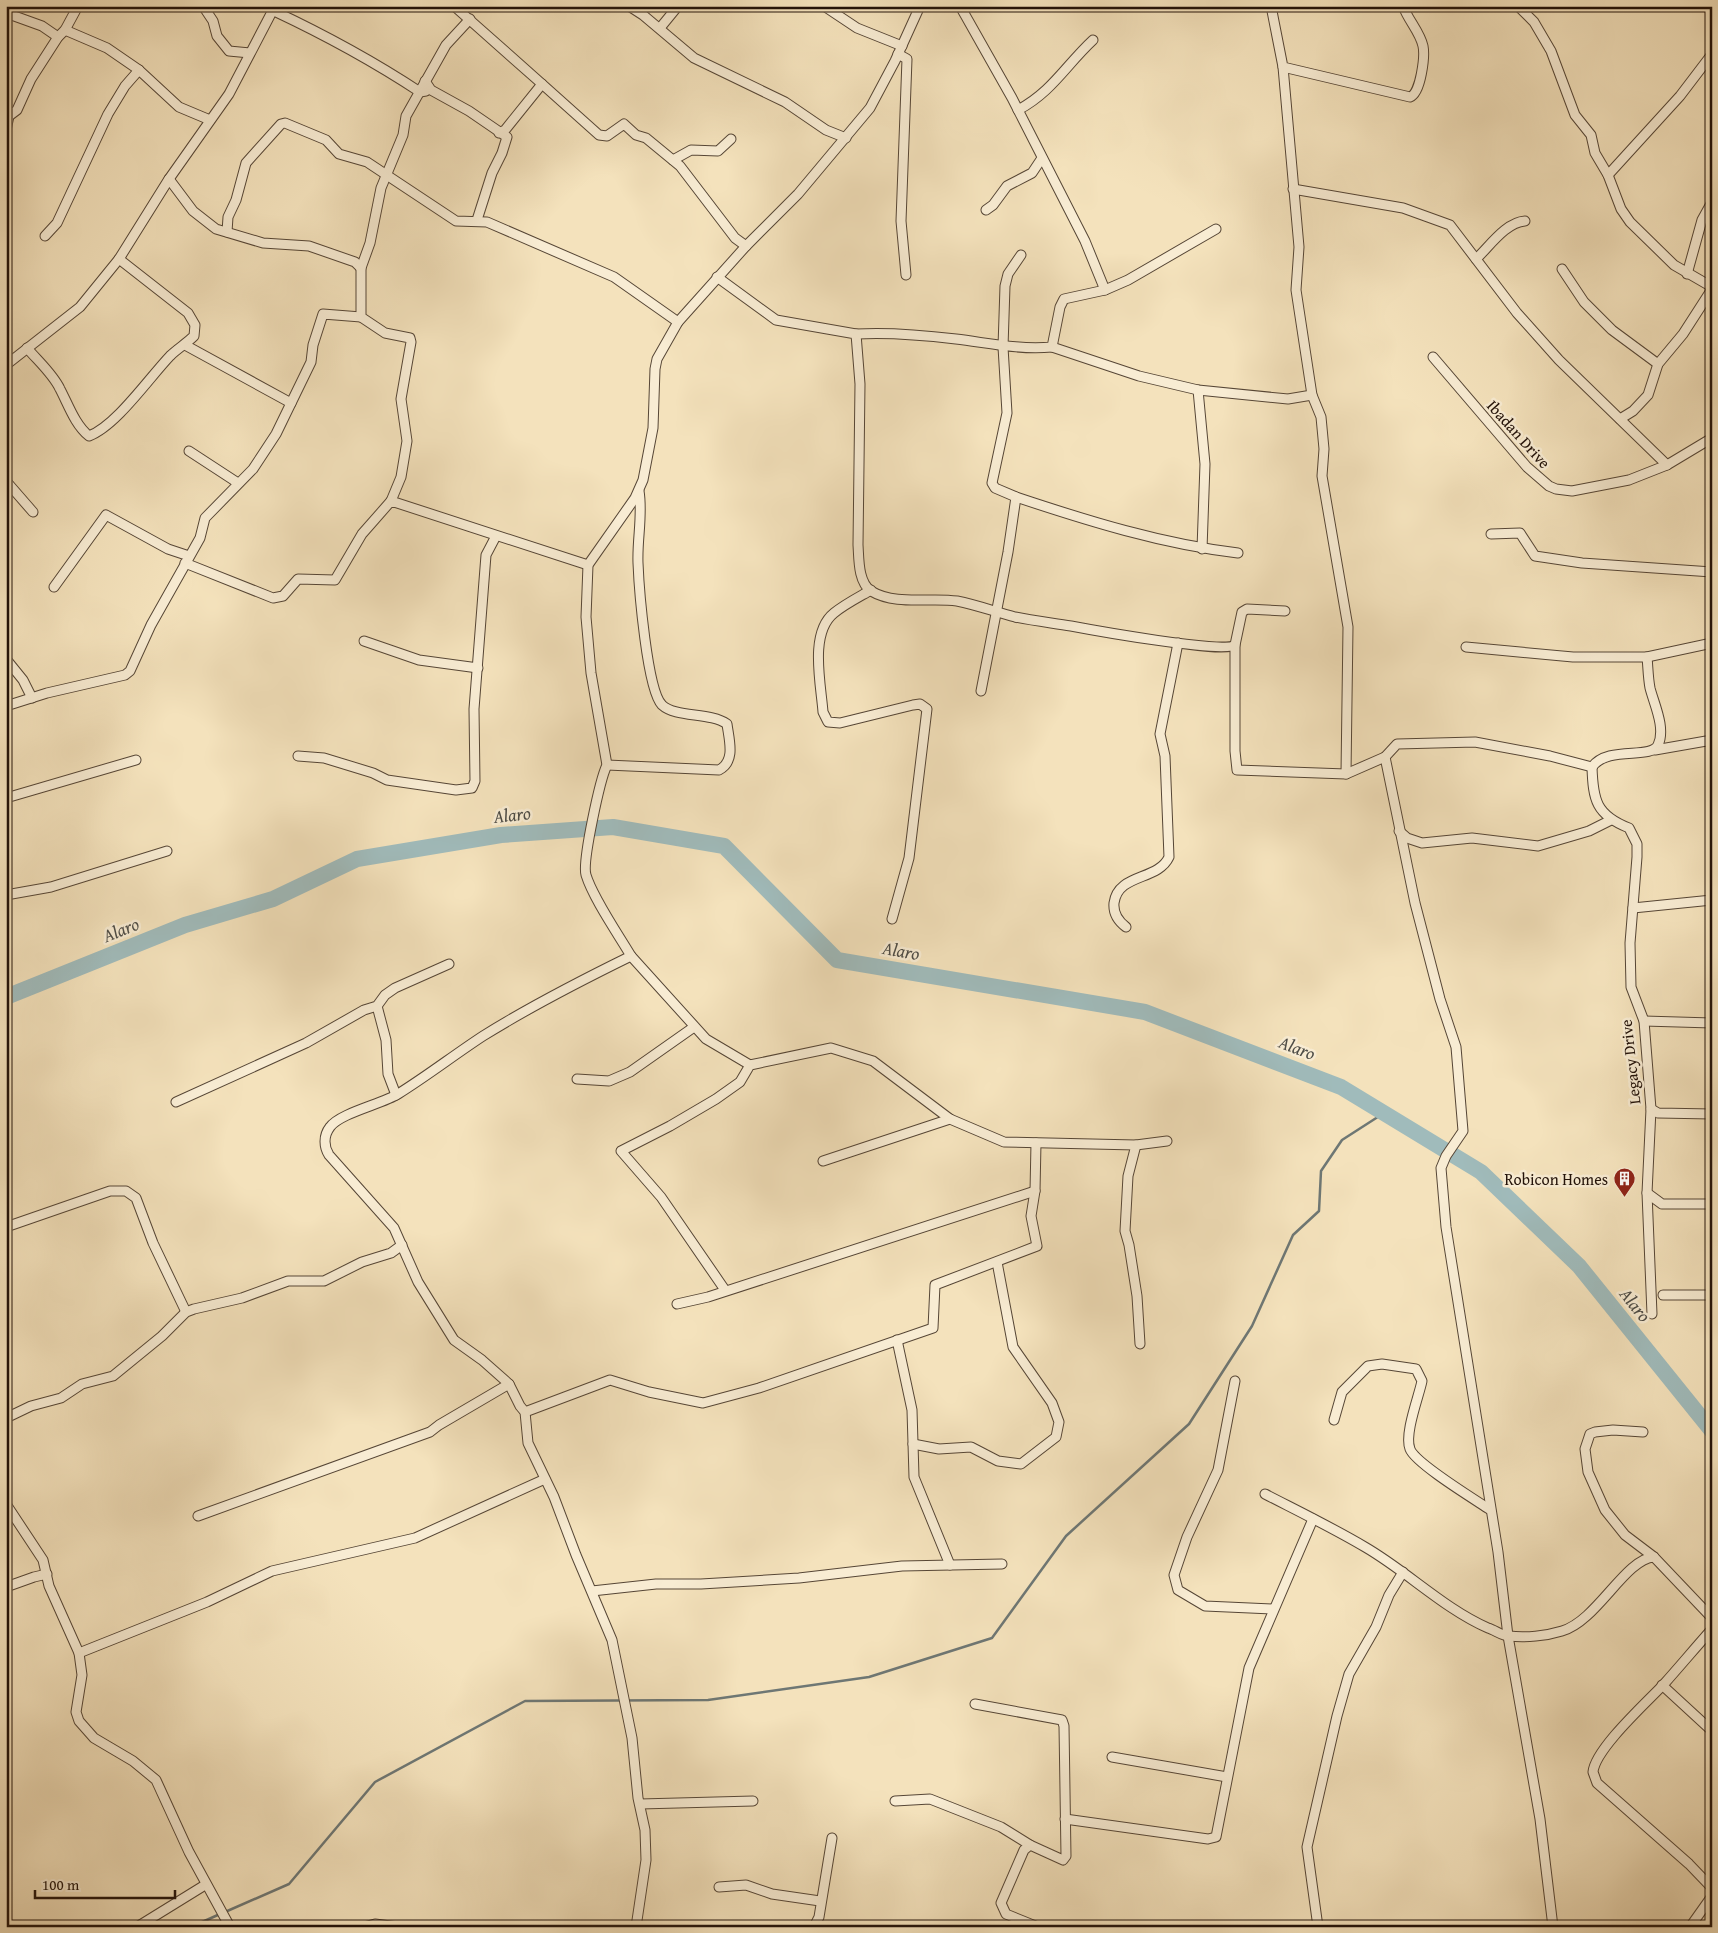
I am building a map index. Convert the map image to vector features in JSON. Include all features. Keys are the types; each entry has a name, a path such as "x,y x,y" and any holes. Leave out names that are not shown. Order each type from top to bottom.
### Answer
{"street":[{"path":"6,130 8,116 17,110 31,79 58,37 65,30 78,6"},
{"path":"203,6 214,21 217,36 229,51 250,53"},
{"path":"454,6 599,136 607,136 624,124 636,135 646,138 673,160 704,195 735,238 746,246"},
{"path":"629,6 660,28 694,58 784,102 826,130 846,138"},
{"path":"660,28 678,6"},
{"path":"824,6 843,20 900,50 908,59 901,221 906,275"},
{"path":"607,765 719,770 726,766 730,760 728,724 719,718 667,709 656,696 640,593 638,563 641,503 639,491 653,428 657,359 678,322 746,246 798,194 870,108 920,6"},
{"path":"960,6 992,60 1085,241 1105,290"},
{"path":"1271,6 1284,67 1292,189 1299,247 1296,290 1312,395 1321,417 1324,448 1322,476 1348,626 1346,774"},
{"path":"1284,67 1406,97 1413,96 1418,86 1424,55 1422,44 1403,6"},
{"path":"1518,6 1534,22 1551,51 1575,116 1591,135 1595,153 1608,175 1621,209 1630,222 1667,259 1687,274 1712,288 1683,334 1658,364 1648,395 1633,411 1620,419"},
{"path":"6,365 80,307 119,259 169,179 229,94 274,9 374,62 420,92 431,90"},
{"path":"6,13 42,26 58,37"},
{"path":"361,317 358,265 365,258 370,243 381,188 403,136 406,116 446,45 470,19"},
{"path":"65,30 107,48 139,70 179,107 210,120"},
{"path":"1018,110 1034,102 1049,90 1093,40"},
{"path":"1608,175 1680,96 1712,54"},
{"path":"46,236 57,223 108,114 125,86 139,70"},
{"path":"425,81 431,90 469,111 507,137 502,153 492,173 477,220"},
{"path":"499,133 505,130 542,84"},
{"path":"228,232 228,217 236,200 246,163 281,124 322,138 330,143 339,154 367,162 456,221 477,220 487,222 614,277 678,322"},
{"path":"673,160 692,150 718,150 731,139"},
{"path":"986,210 994,205 1007,186 1032,174 1042,158"},
{"path":"169,179 193,212 216,228 264,243 300,244 358,265"},
{"path":"1292,189 1403,208 1441,220 1450,225 1517,313 1553,353 1667,465"},
{"path":"1687,274 1702,220 1712,202"},
{"path":"1476,259 1507,230 1525,221"},
{"path":"1052,348 1060,307 1064,299 1105,290 1142,273 1216,229"},
{"path":"1021,255 1008,274 1005,286 1003,347 1007,413 992,483 995,488 1072,516 1202,549 1238,553"},
{"path":"27,348 60,389 79,424 89,436 96,434 114,418 172,354 194,336 196,325 188,312 119,259"},
{"path":"1562,269 1584,302 1612,330 1658,364"},
{"path":"717,277 776,320 856,334 878,332 949,338 1003,347 1052,348 1139,376 1198,390 1288,399 1312,395"},
{"path":"6,706 125,675 133,666 151,625 187,560 200,538 205,518 264,453 291,403 311,362 313,345 323,314 361,317 385,332 410,338 401,399 407,440 401,478 391,501 362,534 335,580 298,579 283,596 273,598 187,560 106,515 54,587"},
{"path":"856,334 860,384 858,545 860,571 864,582 871,590 897,598 956,601 996,611 1122,635 1178,643 1228,647 1235,645"},
{"path":"184,345 291,403"},
{"name":"Ibadan Drive","path":"1433,358 1527,468 1549,486 1563,491 1629,480 1667,465 1712,438"},
{"path":"1198,390 1205,472 1202,549"},
{"path":"188,451 238,483"},
{"path":"6,481 33,512"},
{"path":"639,491 588,565 586,617 591,673 607,765 603,774 594,814 586,863 586,876 630,956 706,1039 750,1064 832,1048 873,1060 950,1119 1004,1142 1136,1145 1167,1141"},
{"path":"981,691 1008,552 1016,497"},
{"path":"391,501 588,565"},
{"path":"1491,534 1520,533 1535,556 1582,563 1712,572"},
{"path":"298,756 324,758 373,773 387,780 456,790 472,788 475,781 473,735 486,555 496,536"},
{"path":"871,590 834,613 826,621 821,632 819,654 823,712 828,722 840,723 920,704 927,709 909,858 892,919"},
{"path":"1285,611 1244,610 1235,645 1235,751 1237,770 1346,774 1385,757 1397,744 1475,742 1550,756 1592,767 1595,762 1621,752 1648,752 1712,740"},
{"path":"364,641 420,660 478,668"},
{"path":"1126,927 1119,921 1114,908 1117,891 1124,884 1162,866 1169,857 1165,756 1160,734 1178,643"},
{"path":"1466,647 1573,657 1647,657 1712,643"},
{"path":"1647,657 1648,674 1660,733 1660,743 1655,750"},
{"path":"6,659 23,680 32,698"},
{"path":"1385,757 1399,831 1440,999 1456,1047 1464,1131 1446,1156 1441,1168 1446,1227 1489,1510 1498,1552 1508,1636 1540,1819 1553,1927"},
{"path":"6,798 136,760"},
{"name":"Legacy Drive","path":"1592,767 1592,791 1597,804 1611,820 1629,828 1636,844 1638,858 1630,942 1631,987 1644,1021 1651,1109 1646,1193 1652,1314"},
{"path":"1399,831 1407,838 1422,843 1472,838 1538,846 1589,831 1611,820"},
{"path":"6,895 52,887 167,850"},
{"path":"1633,908 1712,900"},
{"path":"630,956 540,1002 483,1036 396,1096 330,1126 325,1140 325,1148 394,1228 418,1282 454,1340 482,1360 509,1384 525,1412 528,1443 554,1497 612,1640 629,1724 645,1830 646,1860 636,1927"},
{"path":"176,1102 261,1065 342,1024 364,1010 377,1006 385,995 395,988 449,964"},
{"path":"377,1006 386,1040 388,1074 396,1096"},
{"path":"1644,1021 1712,1023"},
{"path":"577,1079 609,1081 630,1072 694,1027"},
{"path":"726,1290 661,1197 621,1151 670,1126 724,1093 740,1082 750,1064"},
{"path":"1651,1109 1658,1113 1712,1114"},
{"path":"823,1161 950,1119"},
{"path":"525,1412 610,1380 649,1392 703,1403 759,1388 933,1328 935,1284 1038,1246 1031,1216 1035,1191 1036,1143"},
{"path":"1136,1145 1128,1176 1124,1231 1129,1245 1137,1296 1140,1344"},
{"path":"6,1227 110,1191 126,1191 136,1198 153,1243 186,1312"},
{"path":"677,1304 1035,1191"},
{"path":"1646,1193 1662,1204 1712,1204"},
{"path":"6,1418 31,1406 61,1398 82,1384 113,1376 162,1336 186,1312 200,1306 242,1298 288,1281 324,1281 362,1262 391,1253 402,1245"},
{"path":"913,1444 939,1449 971,1447 998,1461 1021,1464 1056,1437 1059,1422 1052,1403 1013,1347 997,1262"},
{"path":"1663,1295 1712,1295"},
{"path":"897,1340 912,1410 914,1477 950,1565"},
{"path":"1334,1420 1342,1392 1368,1366 1382,1364 1416,1370 1422,1381 1409,1433 1410,1449 1420,1461 1489,1510"},
{"path":"1235,1380 1218,1470 1187,1537 1174,1575 1178,1590 1205,1606 1273,1609"},
{"path":"198,1516 430,1432 509,1384"},
{"path":"1643,1432 1595,1432 1587,1440 1585,1459 1604,1510 1625,1535 1654,1557 1712,1618"},
{"path":"79,1653 207,1602 272,1571 416,1538 545,1479"},
{"path":"1265,1494 1365,1547 1403,1572 1418,1586 1454,1609 1508,1636 1535,1636 1563,1631 1571,1627 1606,1597 1630,1569 1644,1559 1654,1557"},
{"path":"8,1508 42,1560 48,1574 49,1586 79,1653 82,1675 76,1712 79,1721 94,1738 133,1761 156,1780 206,1885 230,1927"},
{"path":"1064,1819 1208,1839 1216,1837 1248,1668 1312,1519"},
{"path":"592,1591 656,1584 701,1584 799,1578 902,1566 1002,1564"},
{"path":"1318,1927 1307,1847 1337,1716 1349,1674 1376,1627 1388,1595 1403,1572"},
{"path":"6,1587 48,1574"},
{"path":"1712,1629 1662,1685 1640,1706 1598,1758 1593,1767 1594,1778 1597,1783 1689,1864 1712,1888"},
{"path":"1662,1685 1712,1731"},
{"path":"895,1801 930,1799 1001,1827 1030,1845 1063,1860 1066,1856 1062,1720 975,1704"},
{"path":"1112,1757 1227,1776"},
{"path":"640,1804 753,1801"},
{"path":"814,1927 818,1917 832,1838"},
{"path":"1030,1845 1024,1850 1001,1903 1006,1914 1038,1927"},
{"path":"137,1927 206,1885"},
{"path":"719,1887 746,1885 772,1894 820,1901"},
{"path":"1690,1927 1712,1896"},
{"path":"364,1927 375,1924 398,1927"}],"waterway":[{"name":"Alaro","path":"6,997 185,925 273,899 357,859 501,835 613,827 724,846 837,960 1145,1012 1341,1087 1481,1172 1579,1266 1712,1431"},
{"path":"225,1912 289,1884 375,1782 525,1701 708,1700 869,1677 992,1638 1066,1536 1189,1424 1252,1326 1293,1235 1319,1211 1321,1171 1342,1140 1384,1113"},
{"path":"191,1927 220,1914"}],"place":[{"name":"Robicon Homes","path":"1624,1198"}]}
